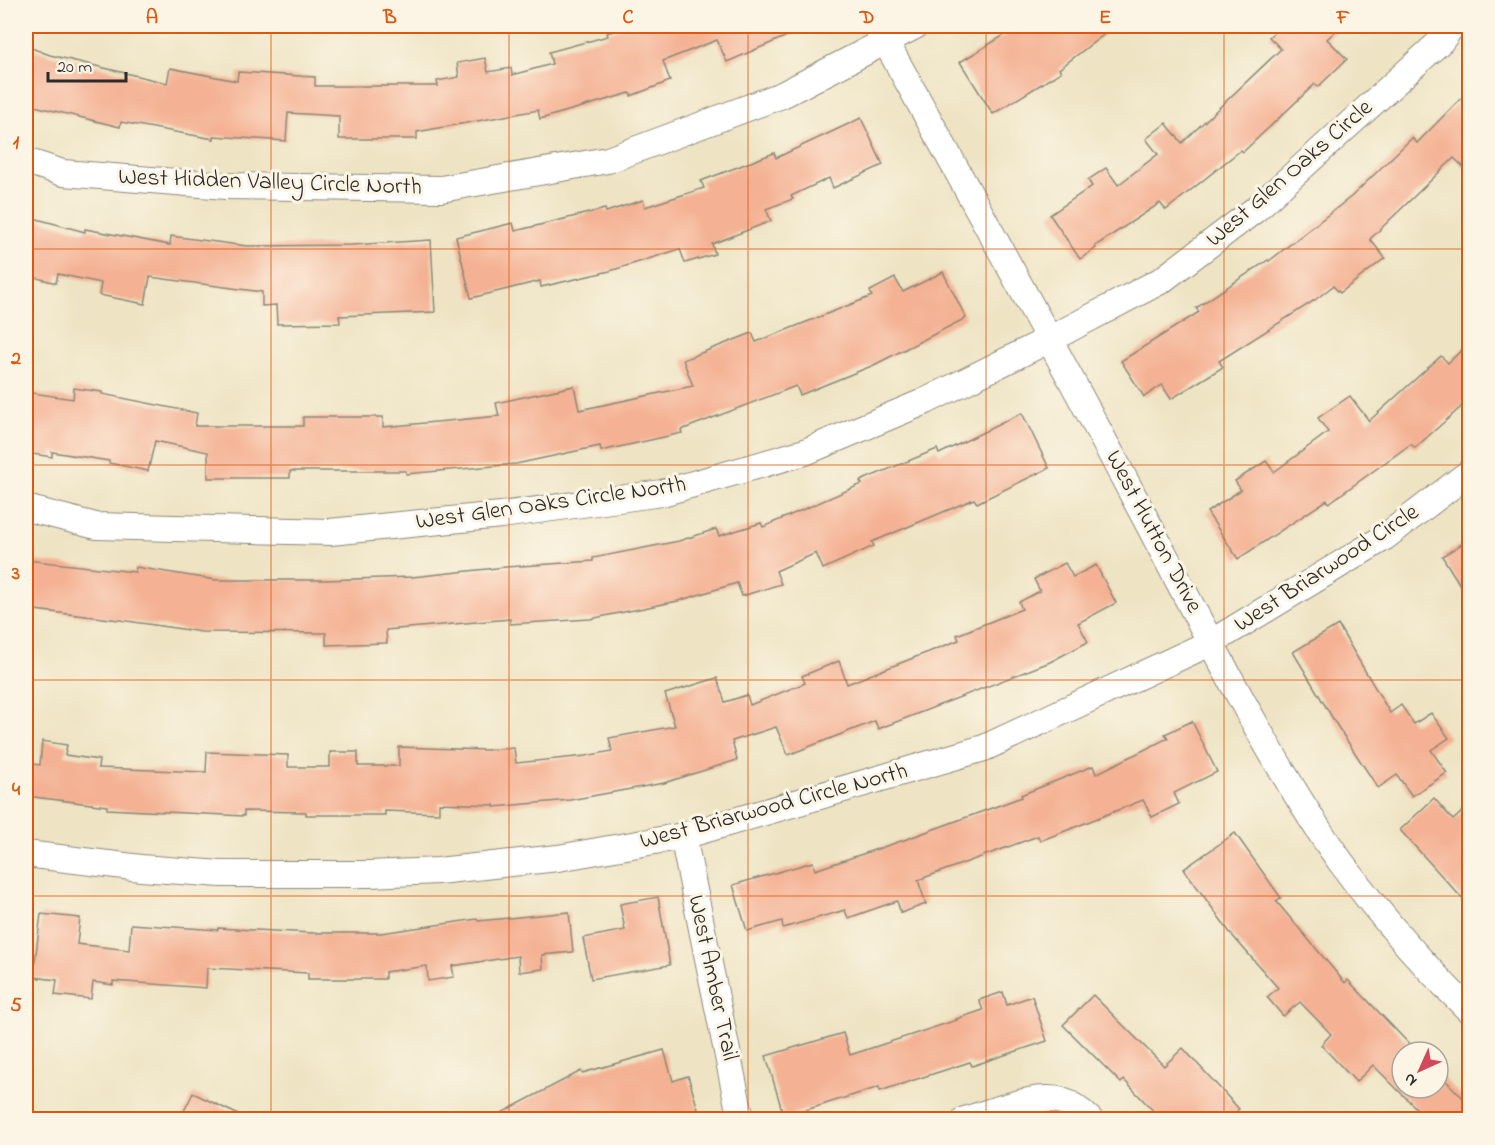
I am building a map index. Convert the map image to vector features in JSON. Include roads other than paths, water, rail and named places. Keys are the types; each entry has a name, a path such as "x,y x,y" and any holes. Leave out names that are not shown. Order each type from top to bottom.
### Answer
{"street":[{"name":"West Hidden Valley Circle North","path":"26,161 63,173 226,186 441,189 608,160 782,95 881,33 915,26"},
{"name":"West Glen Oaks Circle","path":"1050,339 1162,280 1256,209 1441,41 1452,26"},
{"name":"West Hutton Drive","path":"881,33 1050,339 1275,757 1326,840 1384,918 1470,1011"},
{"name":"West Glen Oaks Circle North","path":"26,508 96,526 330,532 501,515 662,493 805,452 926,401 1050,339"},
{"name":"West Briarwood Circle","path":"1212,642 1385,537 1470,472"},
{"name":"West Briarwood Circle North","path":"26,854 141,868 221,874 369,874 438,871 546,859 683,836 984,748 1212,642"},
{"name":"West Amber Trail","path":"683,836 741,1119"},
{"path":"965,1119 1047,1098 1063,1101 1077,1108 1090,1119"}]}
